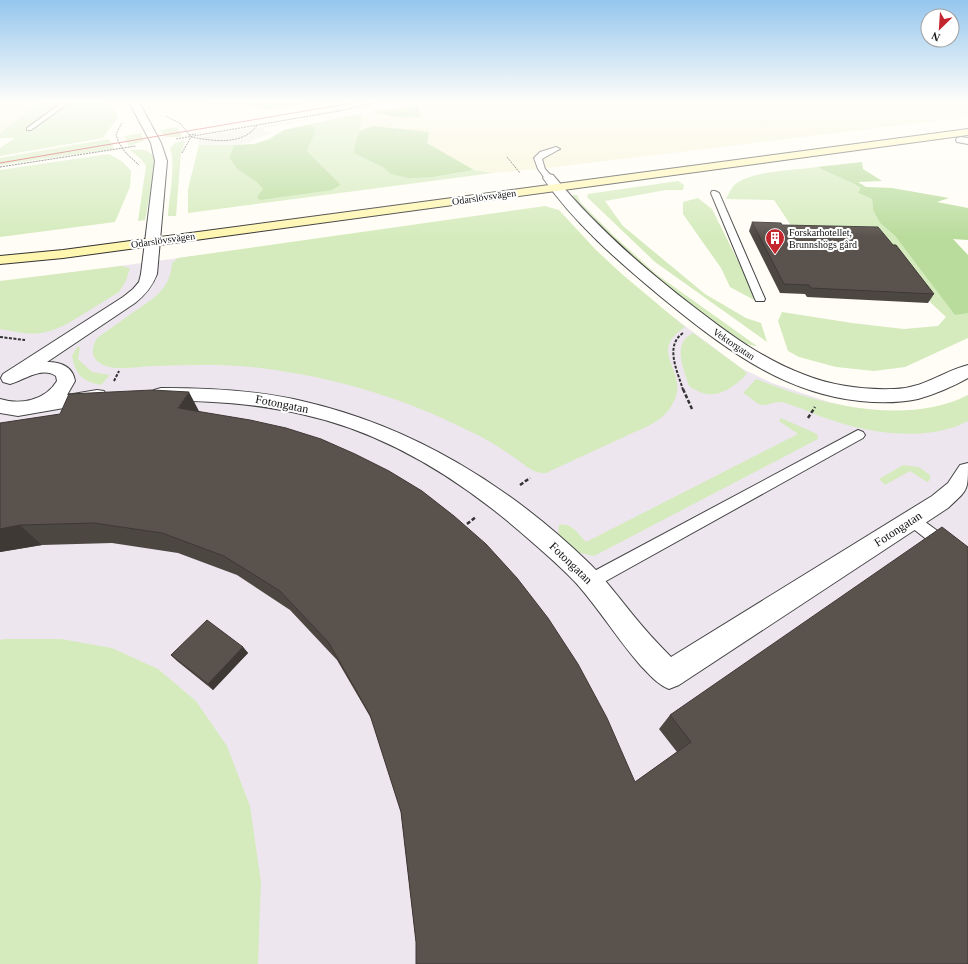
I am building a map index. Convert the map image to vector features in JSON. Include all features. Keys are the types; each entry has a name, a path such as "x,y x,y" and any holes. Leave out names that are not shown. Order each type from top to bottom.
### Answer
{"main road":[{"name":"Odarslövsvägen","path":"0,250 153,236 464,200 552,182 803,147"},
{"name":"Odarslövsvägen","path":"552,182 881,147"},
{"name":"Odarslövsvägen","path":"0,260 63,254 153,236"}],"street":[{"path":"5,382 139,292 146,282 149,274 161,161 157,147"},
{"name":"Vektorgatan","path":"552,182 602,238 659,288 716,332 753,357 783,374 837,391 883,396 910,394 923,391 968,371"},
{"path":"25,408 52,397 64,385 61,356 65,342"},
{"path":"0,406 12,409 25,408 72,399 110,395 86,390 75,385 64,374 54,368 30,370 5,382"},
{"name":"Fotongatan","path":"141,394 196,394 262,400 338,416 368,426 418,449 483,487 533,527 591,581 625,626 669,675 940,502 956,489 968,471"}],"lane":[{"path":"552,182 543,172 538,158 543,154 556,149"},
{"path":"715,194 760,299"},
{"path":"591,581 858,435"},
{"path":"912,520 968,562"}],"path":[{"path":"0,167 121,149 120,147"},
{"path":"507,157 521,175"},
{"path":"684,332 678,337 672,347 683,390 692,409"}],"shaded area":[{"path":"434,147 721,147 548,168 493,173 474,170"},
{"path":"552,208 599,255 648,298 741,368 772,383 829,402 869,411 925,411 956,401 968,395 968,964 0,964 0,282"}],"green space":[{"path":"2,147 52,147 0,156 0,148"},
{"path":"63,147 113,147 114,149 0,165 0,158"},
{"path":"183,147 181,153 176,216 168,216 172,173 172,156 170,148"},
{"path":"199,147 233,147 229,158 237,169 255,181 263,189 332,190 341,185 307,151 309,147 363,147 391,174 434,177 474,170 493,173 188,213 188,189"},
{"path":"233,147 309,147 307,151 341,185 332,190 260,200 257,197 263,189 255,181 237,169 229,158"},
{"path":"355,147 434,147 474,170 434,177 409,178 391,174 383,167 354,153"},
{"path":"139,149 148,151 156,160 145,220 138,221 146,166 141,159 130,150"},
{"path":"109,154 123,162 131,171 130,187 115,222 0,237 0,170"},
{"path":"862,162 863,169 882,181 858,182 866,187 892,188 949,198 937,202 968,208 968,240 953,239 968,255 968,313 955,315 896,237 880,223 873,210 872,199 858,193 860,188 852,183 817,167"},
{"path":"817,167 852,183 860,189 858,193 872,199 873,210 880,223 968,309 968,338 905,367 874,371 836,367 799,357 788,351 778,321 782,312 852,323 904,329 938,326 946,317 931,303 915,279 794,230 774,200 726,199 734,186 746,178 765,173"},
{"path":"678,181 684,185 683,190 666,190 605,201 623,226 705,294 746,318 761,323 767,342 655,262 587,197 588,194"},
{"path":"573,195 577,195 580,202 614,236 656,274 757,346 745,343 728,333 658,280 624,250 575,202"},
{"path":"698,198 712,209 751,287 754,300 730,287 721,268 683,214 683,202"},
{"path":"545,206 559,210 596,250 623,275 685,327 674,336 669,345 668,354 677,381 677,392 673,403 665,414 649,426 546,473 534,471 490,442 442,418 392,398 340,383 287,372 221,365 118,368 101,364 93,355 93,347 97,338 155,297 162,290 169,278 172,263 178,258"},
{"path":"121,266 130,268 126,281 119,292 67,324 34,334 0,329 0,281"},
{"path":"693,333 747,373 744,377 731,388 718,394 704,393 689,386 682,364 681,350 682,343"},
{"path":"77,347 80,347 78,359 92,372 110,375 101,385 85,379 78,372 72,356"},
{"path":"756,379 817,400 839,405 883,410 927,408 948,403 968,395 968,421 953,428 918,434 900,434 864,429 847,425 785,403 777,402 761,405 743,393"},
{"path":"781,418 817,434 818,439 594,556 574,551 560,539 559,525 568,525 574,529 586,542 798,434 779,421"},
{"path":"903,465 919,467 930,475 930,480 927,482 910,471 885,485 879,479"},
{"path":"61,639 112,648 158,669 196,701 227,746 250,806 261,882 258,964 0,964 0,640"}],"building":[{"path":"752,222 781,223 782,225 878,227 893,245 896,245 934,294 811,288 809,285 784,284"},
{"path":"152,390 189,392 178,408 250,420 286,428 321,439 389,471 422,491 454,516 486,544 517,578 548,618 578,664 607,718 635,782 691,742 670,715 942,527 968,547 968,964 416,964 416,942 401,812 370,715 329,643 280,591 224,556 162,533 94,523 20,525 0,529 0,423 60,414 69,394"},
{"path":"207,620 243,647 208,684 171,655"}],"tram line":[{"path":"0,163 94,147"}],"place":[{"name":"Forskarhotellet, Brunnshögs gård","path":"775,255"}]}
